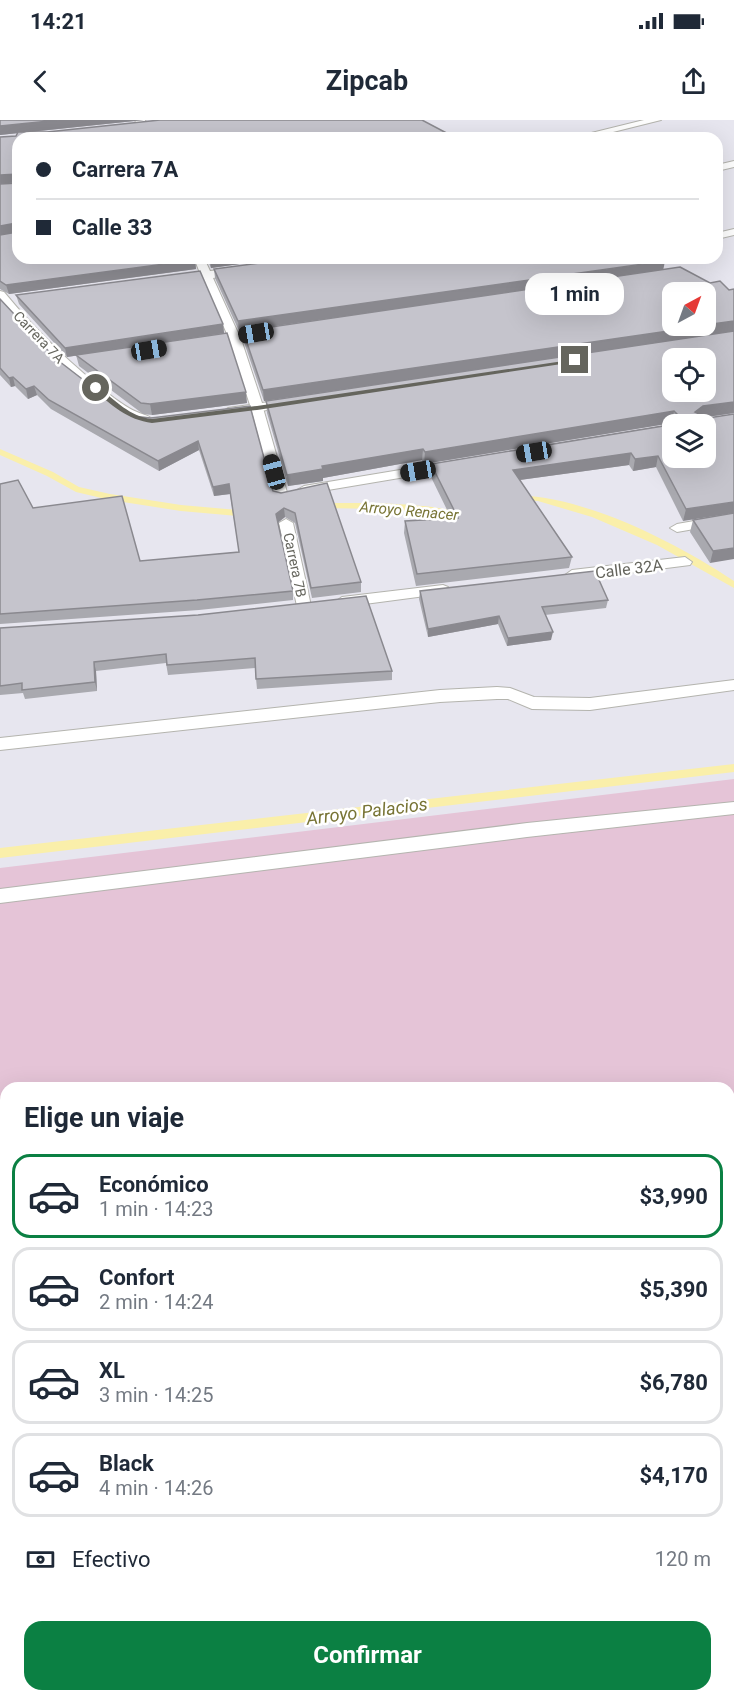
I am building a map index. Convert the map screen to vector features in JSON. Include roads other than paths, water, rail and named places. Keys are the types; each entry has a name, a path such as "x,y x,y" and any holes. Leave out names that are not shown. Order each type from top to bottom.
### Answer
{"street":[{"path":"603,132 656,120"},
{"path":"130,127 145,124"},
{"path":"202,264 234,337 257,408 280,495 465,463"},
{"path":"162,281 255,268"},
{"name":"Carrera 7A","path":"7,298 69,362 128,414 139,420 164,420"},
{"path":"189,344 281,330"},
{"path":"210,414 304,401"},
{"path":"677,528 734,518"},
{"name":"Carrera 7B","path":"286,523 310,605 454,589"},
{"name":"Calle 32A","path":"558,577 685,562"},
{"path":"0,744 440,696 497,693 510,694 532,703 590,704 734,686"},
{"path":"0,896 515,831 734,808"}],"waterway":[{"name":"Arroyo Renacer","path":"0,452 50,474 76,489 110,497 181,508 249,514"},
{"name":"Arroyo Renacer","path":"516,498 538,499 596,515 690,558 734,585"},
{"name":"Arroyo Renacer","path":"320,506 389,506 443,512 463,517"},
{"name":"Arroyo Palacios","path":"0,853 734,768"}]}
